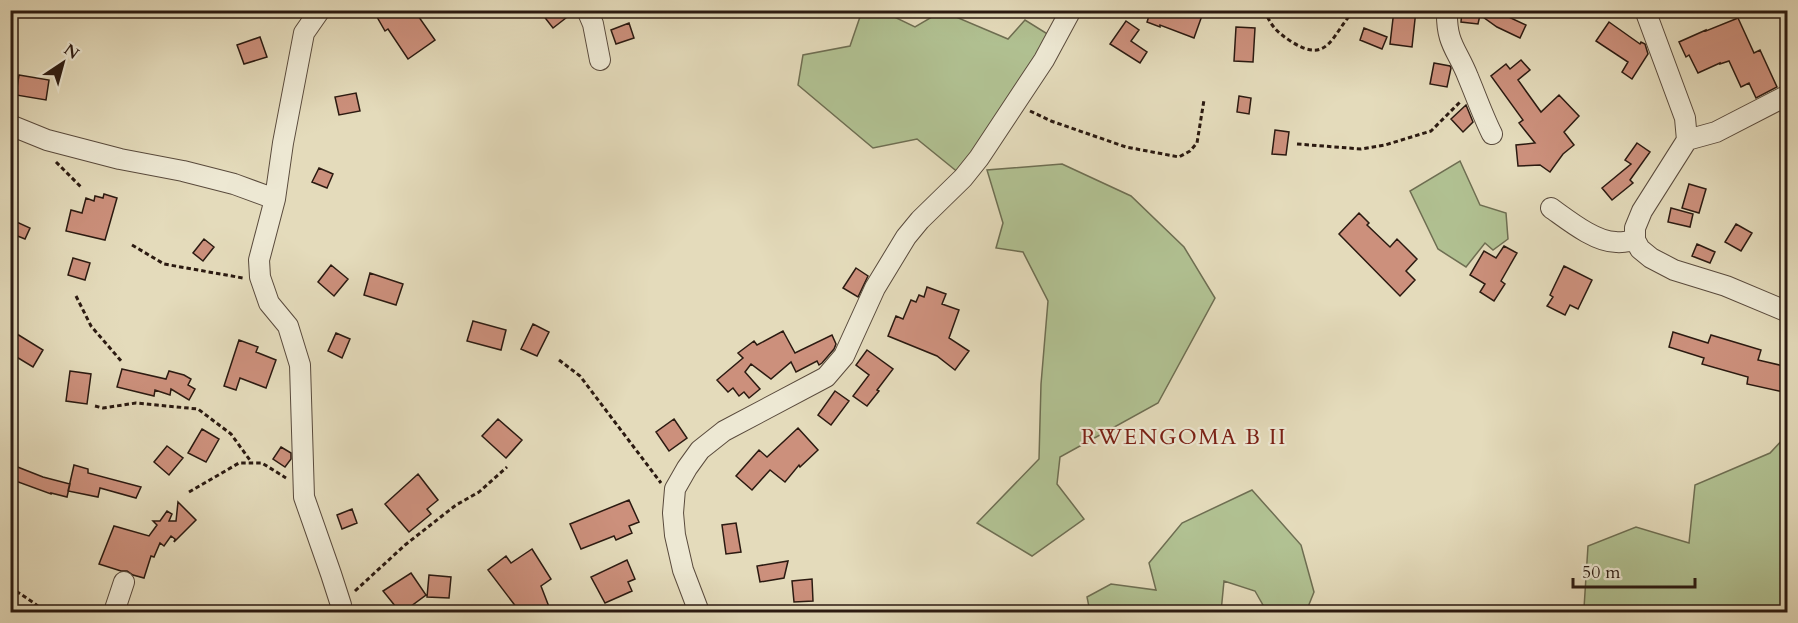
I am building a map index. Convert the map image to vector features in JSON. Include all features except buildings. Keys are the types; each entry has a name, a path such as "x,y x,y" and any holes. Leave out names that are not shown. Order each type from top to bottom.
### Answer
{"street":[{"path":"320,10 304,33 275,199 259,260 260,277 269,303 288,326 300,365 304,496 341,609"},
{"path":"587,10 600,60"},
{"path":"699,612 683,570 675,535 673,513 675,489 687,468 700,450 724,431 826,377 836,367 844,356 875,288 906,237 963,178 1015,105 1049,51 1071,10"},
{"path":"1447,10 1447,33 1492,134"},
{"path":"1645,10 1685,118 1687,140 1642,212 1635,228 1635,240 1640,249 1651,258 1674,270 1726,286 1788,312"},
{"path":"1687,140 1716,132 1788,95"},
{"path":"10,124 46,140 234,184 275,199"},
{"path":"1551,208 1595,236 1614,242 1635,240"},
{"path":"114,612 124,582"}],"path":[{"path":"1265,10 1269,22 1276,30 1304,50 1312,52 1321,50 1331,41 1355,10"},
{"path":"1297,144 1361,148 1385,145 1431,131 1473,89"},
{"path":"1015,105 1051,121 1126,147 1179,157 1190,151 1197,143 1204,100"},
{"path":"46,140 47,152 82,188"},
{"path":"132,245 164,264 247,279 260,277"},
{"path":"76,296 91,326 122,362"},
{"path":"558,360 580,376 674,500"},
{"path":"96,406 103,408 136,403 198,409 231,434 252,463"},
{"path":"189,492 239,463 262,463 286,477 304,496"},
{"path":"341,609 386,561 456,505 479,492 507,467"},
{"path":"10,587 45,612"},
{"path":"504,612 510,608"}],"green space":[{"path":"862,11 882,11 915,27 942,11 1008,39 1025,20 1062,43 965,178 917,139 873,148 798,85 803,55 850,46"},
{"path":"1460,161 1480,205 1506,213 1508,239 1493,250 1485,243 1466,267 1438,249 1410,191"},
{"path":"1062,164 1131,196 1184,247 1215,298 1158,403 1060,457 1057,484 1084,519 1032,556 977,523 1039,459 1041,384 1048,301 1023,252 996,248 1003,223 987,170"},
{"path":"1787,435 1787,612 1586,612 1584,608 1588,546 1636,527 1689,543 1695,485 1770,453"},
{"path":"1252,490 1301,545 1314,592 1306,612 1267,612 1255,591 1224,581 1221,612 1090,612 1087,597 1111,584 1156,590 1149,563 1182,523"}],"district":[{"name":"RWENGOMA B II","path":"1184,437"}]}
